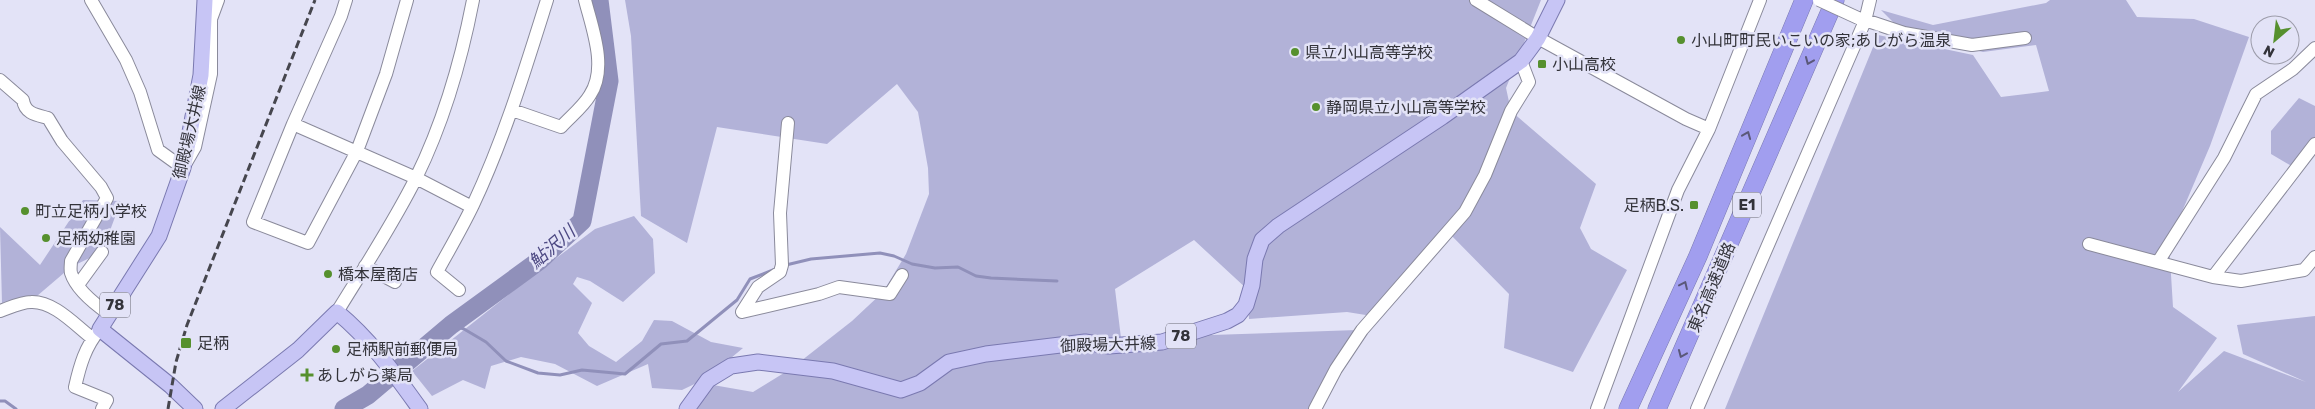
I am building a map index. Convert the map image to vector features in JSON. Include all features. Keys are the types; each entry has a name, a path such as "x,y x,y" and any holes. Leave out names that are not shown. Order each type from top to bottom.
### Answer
{"highway":[{"name":"東名高速道路","path":"1628,409 1698,256 1804,0"},
{"name":"東名高速道路","path":"1657,409 1836,0"}],"main road":[{"name":"御殿場大井線","path":"96,333 159,236 183,168 201,75 205,0"},
{"name":"御殿場大井線","path":"688,409 708,380 731,366 758,362 833,371 901,390 920,383 949,362 986,354 1085,342 1109,346 1162,342 1227,321 1238,315 1246,305 1252,286 1255,259 1262,240 1278,226 1442,117 1521,61 1538,38 1558,0"},
{"path":"223,409 298,350 337,312 360,331 383,358 420,409"},
{"name":"78","path":"96,333 171,386 195,409"}],"street":[{"path":"91,0 126,60 140,92 158,150 183,168 195,147 211,74 211,20 218,0"},
{"path":"346,0 341,16 252,222 308,243 357,151 386,74 407,0"},
{"path":"337,312 416,178 455,78 472,0"},
{"path":"459,290 437,272 472,207 512,110 547,0"},
{"path":"512,110 561,127 589,97 594,89 598,66 597,45 585,0"},
{"path":"1476,0 1538,38 1686,119 1709,129"},
{"path":"1597,409 1678,190 1709,129 1760,0"},
{"path":"1819,0 1862,19 1904,33 1972,45 2025,38"},
{"path":"1697,409 1870,0"},
{"path":"2158,262 2224,158 2256,94 2293,69 2315,48"},
{"path":"1315,409 1336,369 1362,330 1466,212 1485,175 1511,111 1529,82 1521,61"},
{"path":"0,80 23,100 24,106 32,114 48,118 62,141 101,187 107,198 71,261 71,272 78,285 96,305 109,314"},
{"path":"788,123 780,214 781,267 758,287 742,312 819,294 839,287 890,294 902,275"},
{"path":"293,124 416,178 472,207"},
{"path":"2213,277 2315,144"},
{"path":"2089,244 2213,277 2241,281 2277,273 2304,270 2315,257"},
{"path":"78,285 102,252"},
{"path":"365,266 395,282"},
{"path":"0,311 30,302 44,304 96,333 81,361 75,387 107,400 102,409"}],"shaded area":[{"path":"625,0 1541,0 1506,88 1511,111 1596,184 1580,228 1591,249 1627,270 1573,372 1504,348 1509,294 1449,233 1421,273 1372,316 1347,312 1249,319 1247,289 1194,240 1115,289 1121,338 1357,330 1315,409 697,409 713,385 753,392 792,368 852,321 883,292 906,254 929,194 928,168 918,112 897,84 827,144 717,127 687,243 641,216 631,36"},
{"path":"2050,0 2126,0 2137,17 2194,19 2249,37 2210,146 2169,242 2173,307 2217,338 2178,392 2224,351 2306,382 2243,354 2237,325 2315,316 2315,409 1725,409 1878,35 1973,55 2001,97 2049,91 2036,45 1983,52 1904,33 1881,10 1933,25 2046,3"},
{"path":"2299,98 2315,106 2315,141 2295,168 2271,154 2271,131"},
{"path":"83,200 121,201 102,252 71,267 37,296 2,303 0,227 40,265"},
{"path":"634,216 653,239 655,273 623,302 590,281 577,277 573,284 592,303 578,333 589,346 616,362 642,341 654,320 672,321 711,342 743,348 707,378 682,390 652,388 648,364 597,386 555,364 521,357 491,366 485,389 463,380 432,396 412,371 595,229"}],"waterway":[{"name":"鮎沢川","path":"344,409 368,395 451,325 540,260 582,221 609,81 599,0"},
{"path":"786,265 811,259 880,253 894,256 912,264 935,268 958,267 976,276 1057,281"},
{"path":"451,325 464,329 486,342 506,361 538,373 560,375 582,370 625,374 661,344 687,341 737,300 750,279 773,270"},
{"path":"0,401 5,401 16,409"}],"railway":[{"path":"168,409 176,362 187,325 315,0"}],"place":[{"name":"小山町町民いこいの家;あしがら温泉","path":"1681,40"},
{"name":"県立小山高等学校","path":"1295,52"},
{"name":"小山高校","path":"1542,64"},
{"name":"静岡県立小山高等学校","path":"1316,107"},
{"name":"足柄B.S.","path":"1694,205"},
{"name":"町立足柄小学校","path":"25,211"},
{"name":"足柄幼稚園","path":"46,238"},
{"name":"橋本屋商店","path":"328,274"},
{"name":"足柄","path":"186,343"},
{"name":"足柄駅前郵便局","path":"336,349"},
{"name":"あしがら薬局","path":"307,375"}]}
